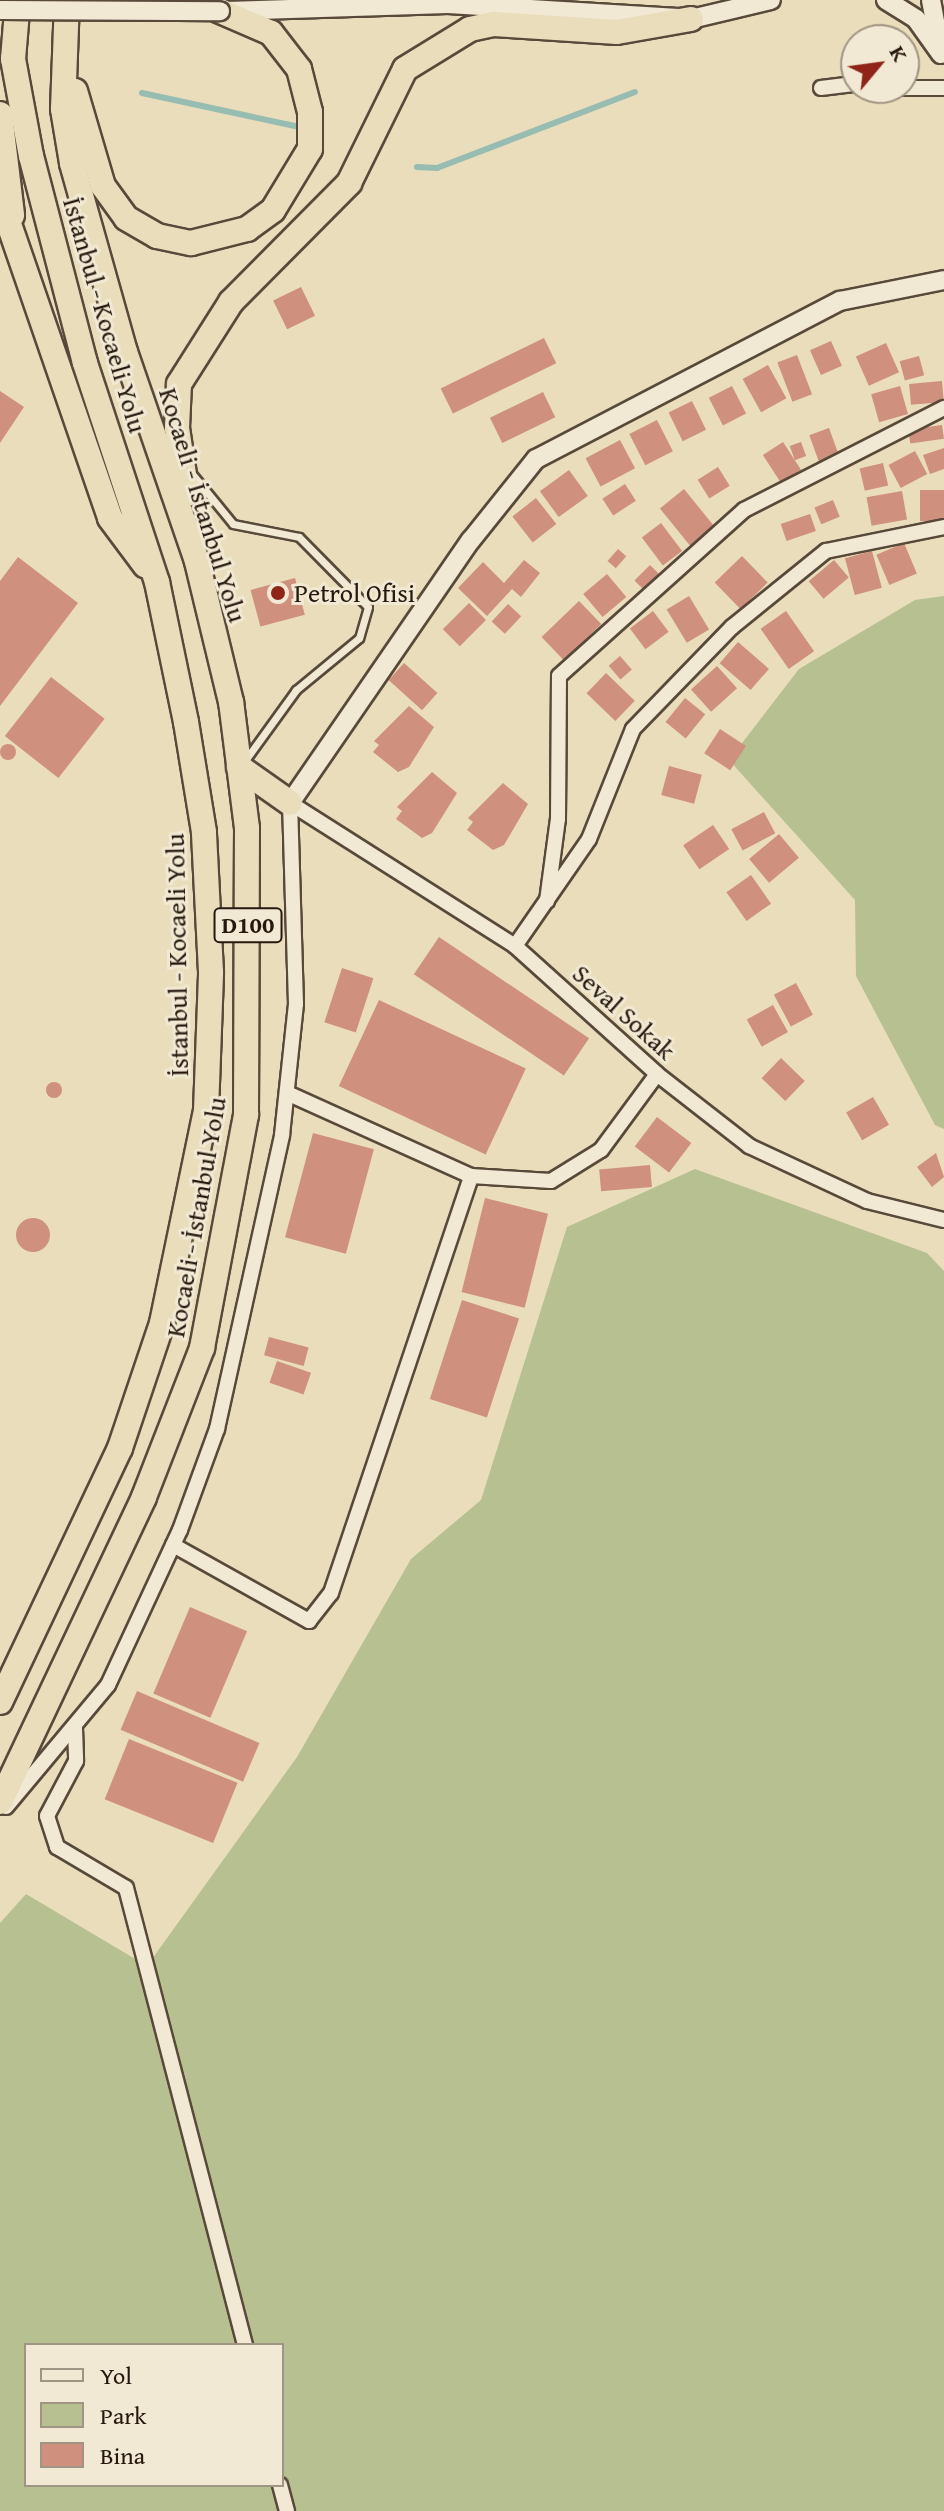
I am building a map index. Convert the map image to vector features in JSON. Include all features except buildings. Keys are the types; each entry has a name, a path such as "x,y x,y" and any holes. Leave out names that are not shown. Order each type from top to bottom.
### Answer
{"highway":[{"name":"İstanbul - Kocaeli Yolu","path":"0,1702 120,1448 162,1323 206,1111 211,972 204,832 157,582 85,363 31,156 13,59 18,0"},
{"name":"Kocaeli - İstanbul Yolu","path":"0,1802 144,1497 202,1348 246,1115 247,828 239,767 207,603 72,163 63,109 63,38 67,0"},
{"path":"63,38 85,135 103,186 126,218 157,236 215,242 273,210 310,149 299,69 271,33 220,11"},
{"path":"207,603 200,539 180,459 179,384 231,302 349,183 405,69 470,29 494,24 617,32 691,19"},
{"path":"0,114 13,229"},
{"path":"0,198 110,518 157,582"},
{"path":"239,767 290,803"}],"street":[{"path":"0,10 220,11 448,4 691,19 771,0"},
{"path":"886,0 916,19 942,60"},
{"path":"931,0 942,60"},
{"path":"821,88 840,86"},
{"path":"920,88 944,88"},
{"path":"0,1814 108,1685 173,1545 217,1429 287,1093 296,1004 290,803 471,540 536,459 840,301 944,280"},
{"path":"547,901 558,819 559,676 744,510 944,408"},
{"path":"515,946 589,839 633,729 732,627 826,551 944,527"},
{"name":"Seval Sokak","path":"290,803 515,946 657,1074 749,1146 867,1201 944,1220"},
{"path":"287,1093 471,1176 551,1181 601,1150 657,1074"},
{"path":"173,1545 309,1621 331,1593 471,1176"},
{"path":"75,1728 76,1761 47,1816 57,1847 126,1888 244,2343"},
{"path":"281,2487 287,2511"}],"lane":[{"path":"180,459 233,524 299,537 368,607 359,638 296,690 239,767"}],"green space":[{"path":"944,596 944,1129 935,1125 856,976 855,900 729,760 799,669 915,600"},
{"path":"695,1169 927,1253 944,1271 944,2511 0,2511 0,1923 26,1894 147,1966 297,1757 411,1559 481,1500 567,1227"}],"waterway":[{"path":"417,167 437,168 635,92"},
{"path":"142,93 299,127"}],"place":[{"name":"Petrol Ofisi","path":"278,593"}]}
